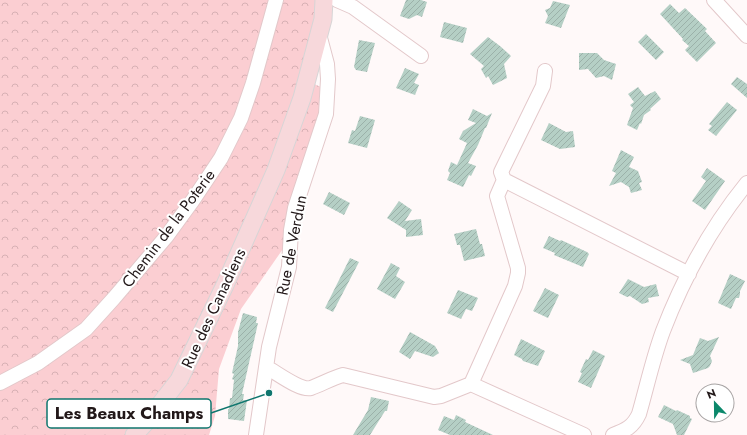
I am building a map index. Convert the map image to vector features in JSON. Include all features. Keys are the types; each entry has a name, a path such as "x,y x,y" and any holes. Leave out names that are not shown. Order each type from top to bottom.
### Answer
{"main road":[{"name":"Rue des Canadiens","path":"134,435 179,380 225,285 276,170 302,98 323,19 324,0"}],"street":[{"name":"Chemin de la Poterie","path":"0,383 38,363 86,329 166,237 193,200 221,158 241,118 253,83 276,0"},
{"path":"337,0 353,7 422,56"},
{"path":"714,0 747,36"},
{"name":"Rue de Verdun","path":"256,435 272,334 289,266 291,230 295,208 326,114 328,79 327,64 319,34"},
{"path":"266,367 298,386 309,389 335,377 344,375 434,398 470,384 515,286 518,273 497,196 504,180 502,172 543,86 545,71"},
{"path":"504,180 690,274"},
{"path":"613,435 631,426 636,421 663,332 690,274 712,232 734,199 747,183"},
{"path":"470,384 584,435"}],"green space":[{"path":"0,0 316,0 313,26 300,78 321,87 321,110 285,246 241,309 219,369 215,416 209,435 0,435"}],"building":[{"path":"406,0 421,0 427,2 422,17 417,15 409,19 400,16"},
{"path":"553,1 570,5 561,28 545,23 548,16 545,10 550,8"},
{"path":"670,4 679,13 685,8 707,29 705,31 716,43 697,62 685,50 689,46 660,14"},
{"path":"444,22 467,28 463,43 440,37"},
{"path":"646,34 664,52 656,60 638,42"},
{"path":"488,37 511,56 504,64 507,78 493,85 488,76 486,78 481,69 484,66 470,54"},
{"path":"359,40 375,43 367,72 356,70 354,67"},
{"path":"579,53 597,53 604,60 616,64 612,80 604,76 596,78 588,69 579,70"},
{"path":"405,68 419,74 414,83 419,85 415,95 396,88"},
{"path":"737,77 747,84 747,98 731,84"},
{"path":"638,87 645,96 655,91 661,99 644,115 637,130 627,125 633,108 630,105 634,102 628,94"},
{"path":"727,102 737,110 716,136 708,130 712,126 709,124"},
{"path":"473,109 487,116 492,113 478,145 468,163 476,166 471,176 469,175 463,187 447,180 450,173 448,171 451,162 457,165 467,143 459,139 463,131 476,123 468,120"},
{"path":"360,116 375,120 367,148 348,143 352,130 355,131"},
{"path":"549,123 566,132 573,131 575,147 560,149 541,140"},
{"path":"621,150 634,157 629,167 638,171 642,182 639,183 642,190 631,193 629,187 621,182 609,186 616,173 612,171"},
{"path":"707,168 725,181 705,210 692,201 706,181 701,177"},
{"path":"329,192 350,203 344,215 323,204"},
{"path":"399,201 412,210 405,221 421,219 423,235 406,237 406,230 387,218"},
{"path":"476,229 485,256 464,261 460,245 457,245 454,234"},
{"path":"549,236 587,252 589,254 583,267 554,255 555,253 543,248"},
{"path":"350,258 359,262 333,312 325,308"},
{"path":"391,263 400,268 396,276 405,282 395,299 377,289"},
{"path":"730,274 745,281 740,291 739,298 736,298 731,309 718,303"},
{"path":"628,279 644,287 656,284 659,296 648,298 649,302 642,304 630,296 627,297 619,293"},
{"path":"545,288 559,295 548,318 533,311"},
{"path":"458,290 478,298 472,311 466,309 461,319 447,313"},
{"path":"243,313 257,317 256,323 258,323 242,394 244,394 243,400 247,400 244,421 228,419 228,409 230,398 232,398 234,380 232,379 234,374 232,373 238,346 238,332"},
{"path":"410,332 435,346 439,353 433,357 415,351 410,359 399,352"},
{"path":"719,337 710,356 712,361 708,368 693,373 690,364 680,360 693,355 700,338 708,341"},
{"path":"521,339 545,351 538,366 523,361 514,355"},
{"path":"593,350 605,356 591,388 578,382 582,373 580,372 586,359 588,360"},
{"path":"371,397 389,401 387,411 385,411 370,435 353,435 368,410"},
{"path":"664,405 690,416 692,419 684,435 677,435 673,424 658,417"},
{"path":"456,415 466,420 465,422 493,435 450,435 438,430 444,416 454,420"}],"place":[{"name":"Les Beaux Champs","path":"269,393"}]}
